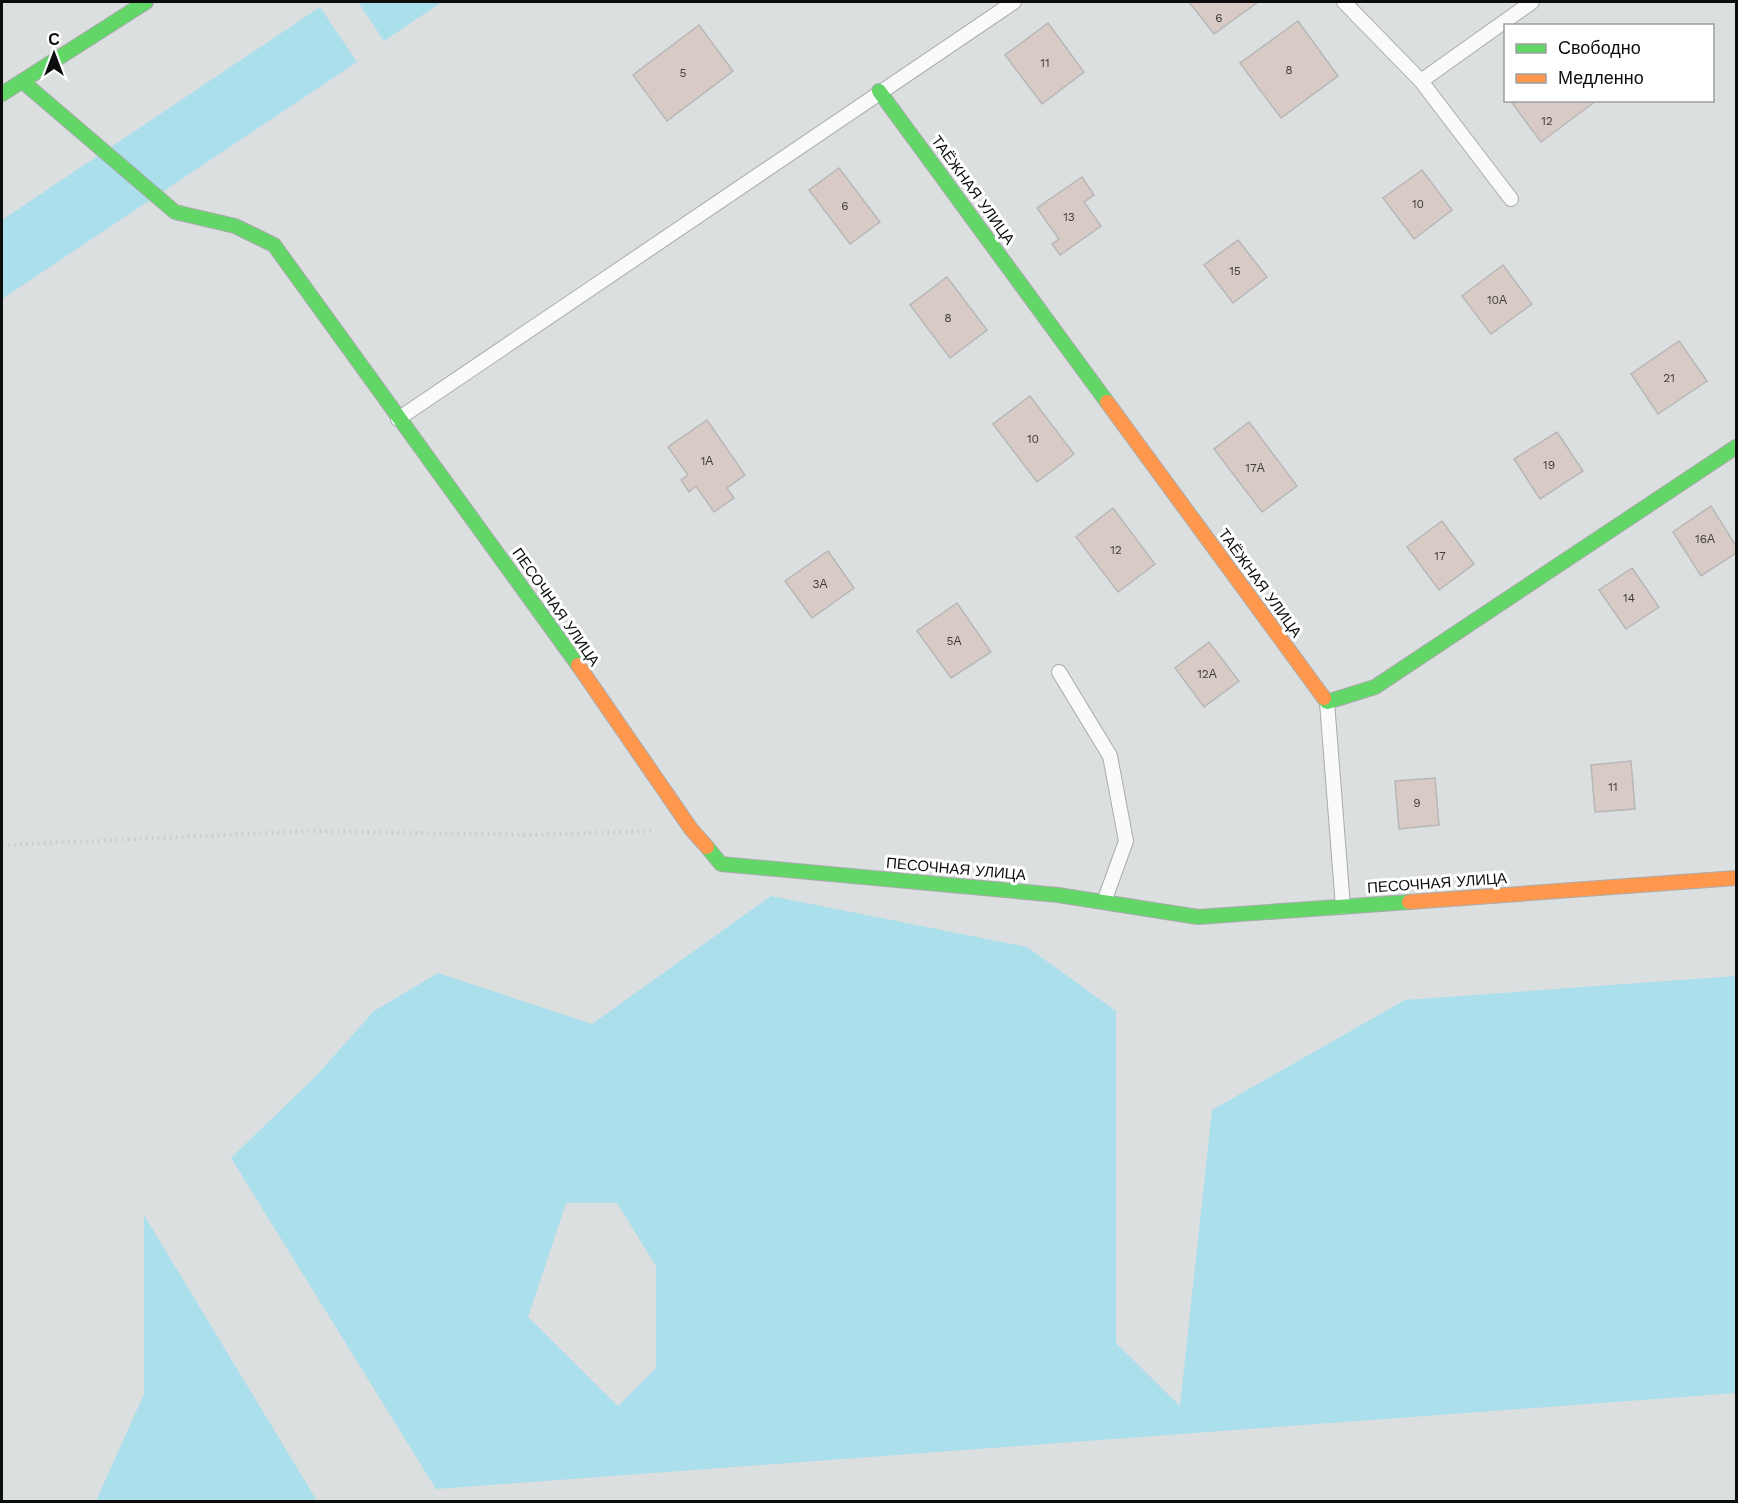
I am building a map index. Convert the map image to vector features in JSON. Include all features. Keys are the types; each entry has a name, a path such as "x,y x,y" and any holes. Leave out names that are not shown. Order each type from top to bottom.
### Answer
{"street":[{"path":"2,94 146,2"},
{"name":"ПЕСОЧНАЯ УЛИЦА","path":"22,81 175,212 235,226 274,245 398,419 547,620 691,829 721,864 1058,894 1198,917 1737,878"},
{"name":"ТАЁЖНАЯ УЛИЦА","path":"879,91 1327,702"},
{"path":"1327,702 1375,687 1737,447"}],"lane":[{"path":"398,419 879,91 1014,2"},
{"path":"1344,2 1421,81 1511,199"},
{"path":"1421,81 1532,2"},
{"path":"1059,672 1110,756 1126,841 1104,902"},
{"path":"1327,702 1343,906"}],"path":[{"path":"2,845 311,831 532,834 691,829"}],"shaded area":[{"path":"358,2 442,2 384,41"},
{"path":"320,7 357,62 2,299 2,220"},
{"path":"771,896 1027,947 1116,1011 1116,1343 1180,1406 1212,1110 1405,1000 1736,976 1736,1393 436,1489 231,1158 317,1075 374,1011 438,973 592,1024","holes":["566,1203 617,1203 656,1266 656,1368 618,1406 528,1317"]},
{"path":"144,1215 317,1501 96,1501 144,1394"}],"building":[{"path":"1189,2 1258,2 1214,34"},
{"path":"1298,21 1338,76 1281,118 1240,63"},
{"path":"1048,23 1084,72 1042,104 1005,55"},
{"path":"699,25 733,71 667,121 633,75"},
{"path":"1511,102 1594,102 1541,142"},
{"path":"839,168 880,222 850,244 809,190"},
{"path":"1422,170 1452,210 1414,239 1383,198"},
{"path":"1082,177 1094,195 1084,202 1101,226 1060,255 1052,244 1059,239 1037,208"},
{"path":"1238,240 1267,277 1233,303 1204,265"},
{"path":"1503,265 1532,304 1491,334 1462,296"},
{"path":"947,277 987,330 950,358 910,305"},
{"path":"1679,341 1707,381 1658,414 1631,374"},
{"path":"1030,396 1074,454 1037,482 993,424"},
{"path":"707,420 745,475 727,488 734,498 714,512 696,486 689,492 681,480 688,475 668,447"},
{"path":"1249,422 1297,486 1262,512 1214,449"},
{"path":"1557,432 1583,471 1540,499 1514,459"},
{"path":"1711,506 1736,546 1736,553 1701,576 1673,532"},
{"path":"1113,508 1155,564 1118,592 1076,537"},
{"path":"1442,521 1474,564 1439,590 1407,547"},
{"path":"828,551 854,588 812,618 785,581"},
{"path":"1632,568 1659,607 1626,629 1599,590"},
{"path":"957,603 991,652 951,678 917,631"},
{"path":"1209,642 1239,681 1204,707 1175,668"},
{"path":"1631,761 1635,809 1595,812 1591,765"},
{"path":"1435,778 1439,825 1399,829 1395,781"}],"traffic: fast":[{"path":"2,94 146,2"},
{"path":"22,81 175,212 235,226 274,245 578,665"},
{"path":"879,91 1107,402"},
{"path":"1324,698 1327,702 1375,687 1736,447"},
{"path":"707,847 721,864 1058,895 1198,917 1409,902"}],"traffic: slow":[{"path":"1107,402 1324,698"},
{"path":"578,665 691,829 707,847"},
{"path":"1409,902 1736,878"}]}
